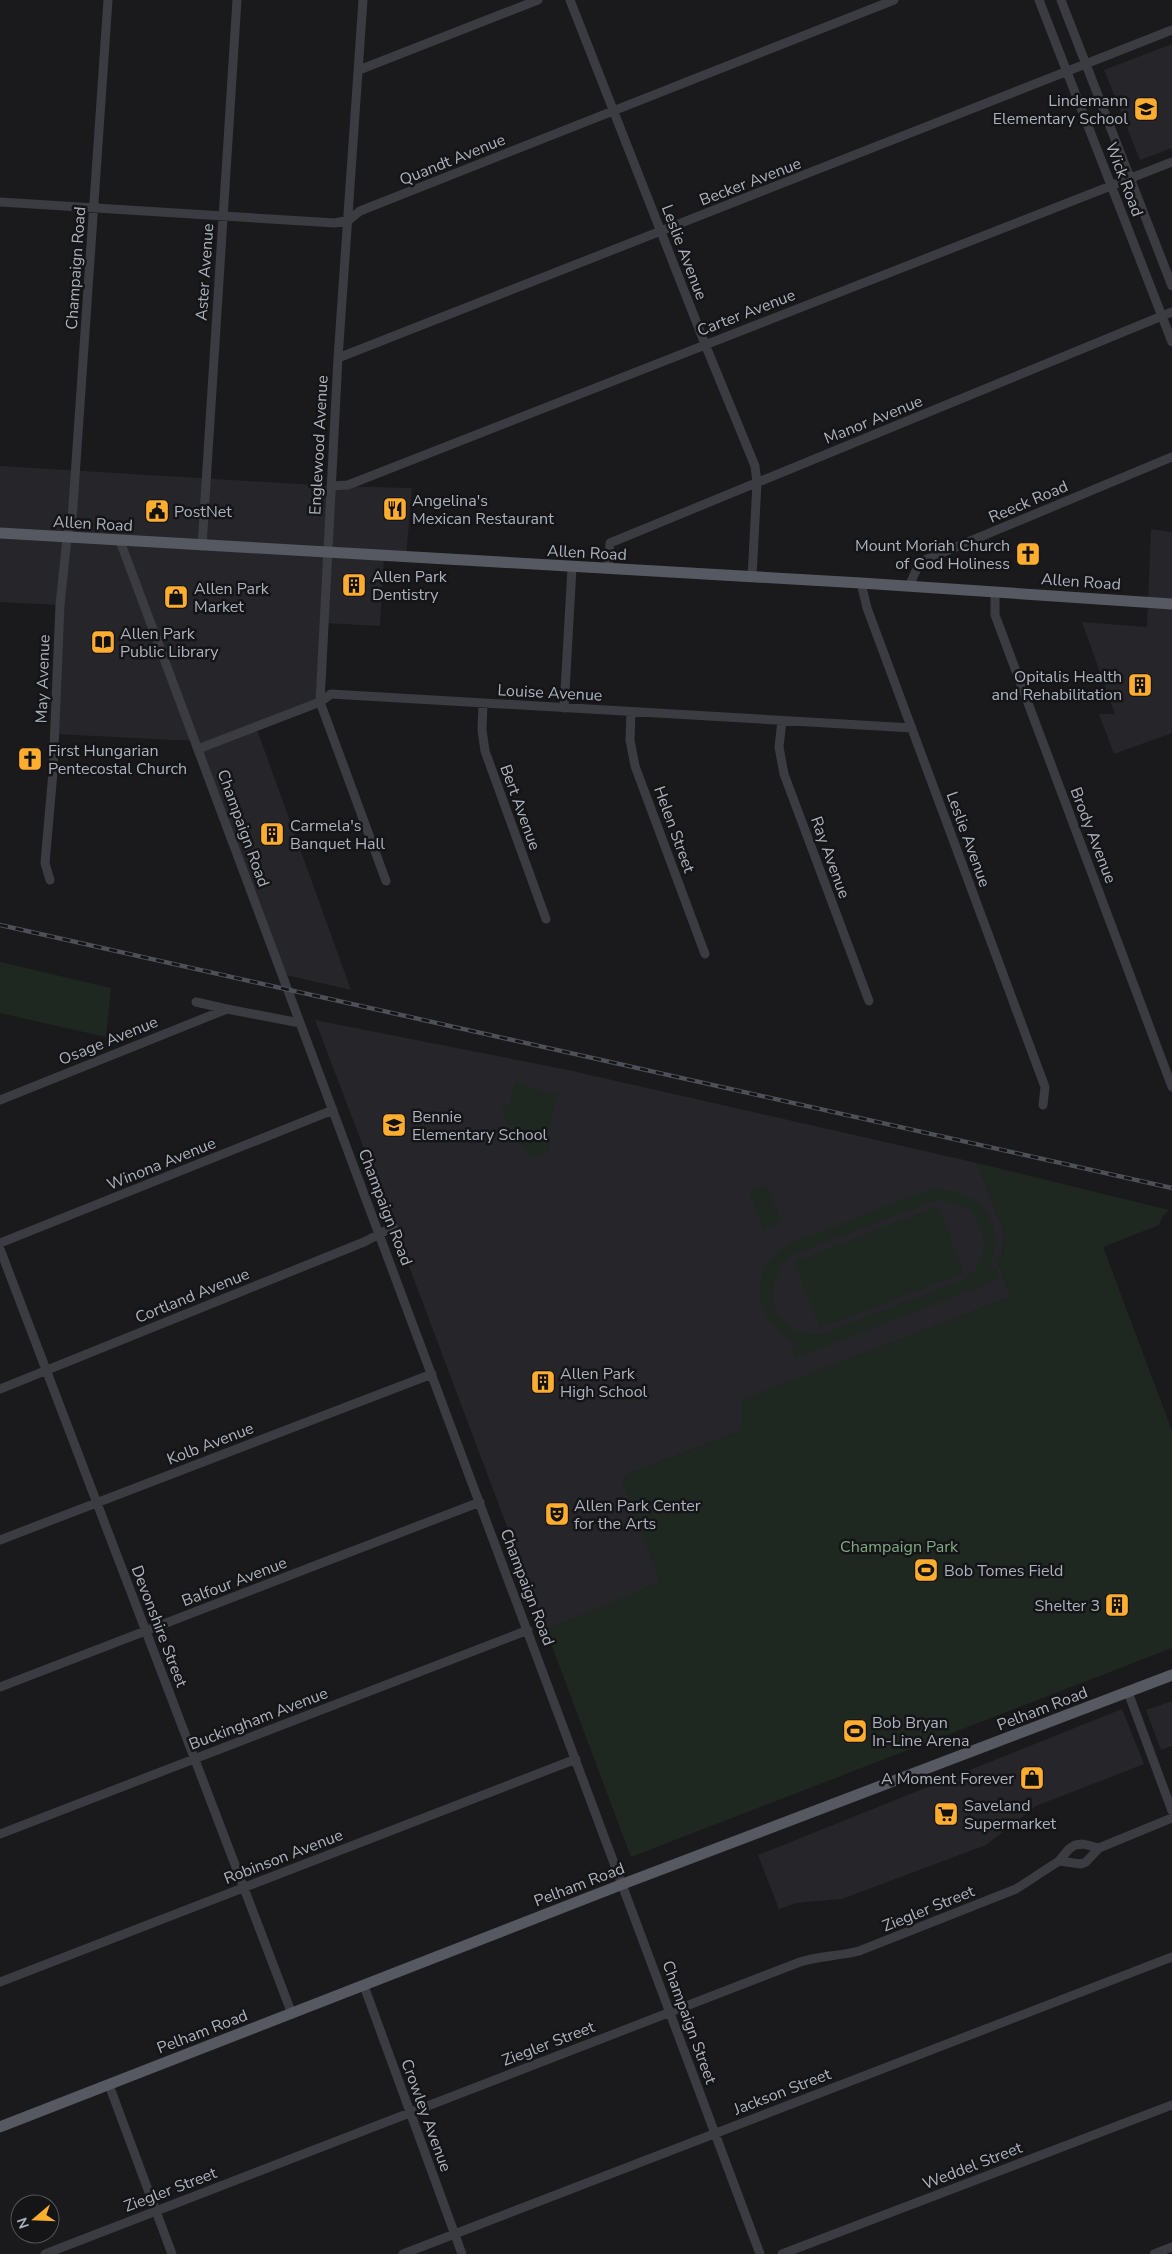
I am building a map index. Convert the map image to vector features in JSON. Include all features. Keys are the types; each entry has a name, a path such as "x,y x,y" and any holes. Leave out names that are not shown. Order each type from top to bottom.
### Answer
{"main road":[{"name":"Allen Road","path":"0,533 572,568 861,583 1172,604"},
{"name":"Pelham Road","path":"0,2127 623,1884 1172,1675"}],"street":[{"name":"Champaign Road","path":"67,538 72,520 108,0"},
{"name":"Aster Avenue","path":"202,546 237,0"},
{"name":"Englewood Avenue","path":"363,0 338,358 320,702 386,880"},
{"path":"359,70 538,0"},
{"name":"Leslie Avenue","path":"570,0 754,466 757,483 752,577"},
{"name":"Quandt Avenue","path":"0,202 335,223 349,220 360,211 894,0"},
{"name":"Wick Road","path":"1039,0 1172,342"},
{"name":"Wick Road","path":"1061,0 1172,286"},
{"name":"Becker Avenue","path":"338,358 1172,30"},
{"name":"Carter Avenue","path":"331,486 348,485 1172,162"},
{"name":"Manor Avenue","path":"608,569 610,543 1172,312"},
{"name":"Reeck Road","path":"909,586 920,562 1172,457"},
{"name":"May Avenue","path":"50,880 45,863 53,772 60,605 67,538"},
{"name":"Champaign Road","path":"120,541 623,1884"},
{"path":"564,708 572,568"},
{"name":"Leslie Avenue","path":"861,583 867,608 1045,1087 1044,1105"},
{"name":"Brody Avenue","path":"995,592 995,615 1172,1087"},
{"name":"Louise Avenue","path":"198,749 320,702 331,694 912,728"},
{"name":"Bert Avenue","path":"483,703 482,730 485,751 546,919"},
{"name":"Helen Street","path":"631,712 630,740 635,766 705,954"},
{"name":"Ray Avenue","path":"782,721 779,747 784,774 869,1001"},
{"path":"196,1002 300,1023"},
{"name":"Osage Avenue","path":"0,1100 227,1009"},
{"name":"Winona Avenue","path":"0,1243 333,1110"},
{"name":"Cortland Avenue","path":"0,1389 364,1242 393,1227"},
{"name":"Devonshire Street","path":"0,1249 292,2014"},
{"name":"Kolb Avenue","path":"0,1540 432,1374"},
{"name":"Balfour Avenue","path":"0,1688 480,1502"},
{"name":"Buckingham Avenue","path":"0,1834 528,1630"},
{"path":"1128,1692 1172,1811"},
{"name":"Robinson Avenue","path":"0,1982 576,1759"},
{"name":"Ziegler Street","path":"1059,1861 1081,1864 1086,1862 1099,1848 1172,1818"},
{"name":"Ziegler Street","path":"44,2254 800,1962 816,1957 846,1955 859,1951 1016,1889 1059,1861 1069,1849 1075,1846 1083,1844 1099,1848"},
{"name":"Champaign Street","path":"623,1884 760,2254"},
{"name":"Jackson Street","path":"403,2254 1172,1958"},
{"name":"Crowley Avenue","path":"364,1986 462,2254"},
{"path":"108,2085 172,2254"},
{"name":"Weddel Street","path":"782,2254 1172,2105"},
{"path":"1154,2254 1172,2247"}],"shaded area":[{"name":"Lindemann Elementary School","path":"1172,44 1172,148 1140,160 1104,70"},
{"path":"0,466 331,486 412,488 406,558 384,557 380,626 325,623 320,702 256,727 351,990 282,974 195,741 55,734 60,605 0,602"},
{"path":"1151,529 1172,532 1172,733 1114,754 1099,714 1115,714 1082,622 1147,627"},
{"path":"315,1020 568,1070 977,1163 1004,1232 1002,1255 996,1258 1011,1297 742,1400 741,1431 626,1475 623,1482 661,1582 546,1630 398,1237 399,1232 396,1233"},
{"path":"1172,1701 1172,1746 1161,1750 1146,1710"},
{"path":"1122,1709 1144,1764 1036,1806 986,1845 842,1899 796,1903 779,1909 758,1855"}],"green space":[{"path":"0,962 111,988 106,1037 0,1013"},
{"path":"515,1083 558,1094 546,1140 551,1142 548,1152 531,1158 517,1139 514,1124 508,1126 501,1108 510,1104"},
{"name":"Champaign Park","path":"977,1163 1169,1210 1163,1216 1159,1225 1103,1247 1172,1431 1172,1648 631,1857 546,1630 660,1582 623,1482 626,1475 741,1431 741,1400 1011,1297 996,1258 1002,1255 1004,1232"},
{"path":"767,1184 782,1222 763,1230 749,1192"},
{"path":"930,1189 947,1190 963,1194 975,1201 985,1211 992,1223 995,1237 994,1252 989,1269 996,1267 1000,1279 795,1358 791,1347 798,1344 783,1335 772,1324 764,1310 760,1296 760,1281 765,1267 775,1254 789,1244","holes":["943,1200 960,1205 969,1211 979,1223 982,1231 984,1248 982,1256 977,1267 967,1277 822,1334 805,1333 791,1328 781,1320 775,1308 773,1295 775,1282 782,1268 793,1255 930,1202"]},
{"path":"938,1206 964,1273 820,1328 794,1262"}],"railway":[{"path":"0,925 1172,1188"}],"place":[{"name":"Lindemann Elementary School","path":"1146,109"},
{"name":"Angelina's Mexican Restaurant","path":"395,509"},
{"name":"PostNet","path":"157,511"},
{"name":"Mount Moriah Church of God Holiness","path":"1028,554"},
{"name":"Allen Park Dentistry","path":"354,585"},
{"name":"Allen Park Market","path":"176,597"},
{"name":"Allen Park Public Library","path":"103,642"},
{"name":"Opitalis Health and Rehabilitation","path":"1140,685"},
{"name":"First Hungarian Pentecostal Church","path":"30,759"},
{"name":"Carmela's Banquet Hall","path":"272,834"},
{"name":"Bennie Elementary School","path":"394,1125"},
{"name":"Allen Park High School","path":"543,1382"},
{"name":"Allen Park Center for the Arts","path":"557,1514"},
{"name":"Bob Tomes Field","path":"926,1570"},
{"name":"Shelter 3","path":"1117,1605"},
{"name":"Bob Bryan In-Line Arena","path":"855,1731"},
{"name":"A Moment Forever","path":"1032,1778"},
{"name":"Saveland Supermarket","path":"946,1814"}]}
